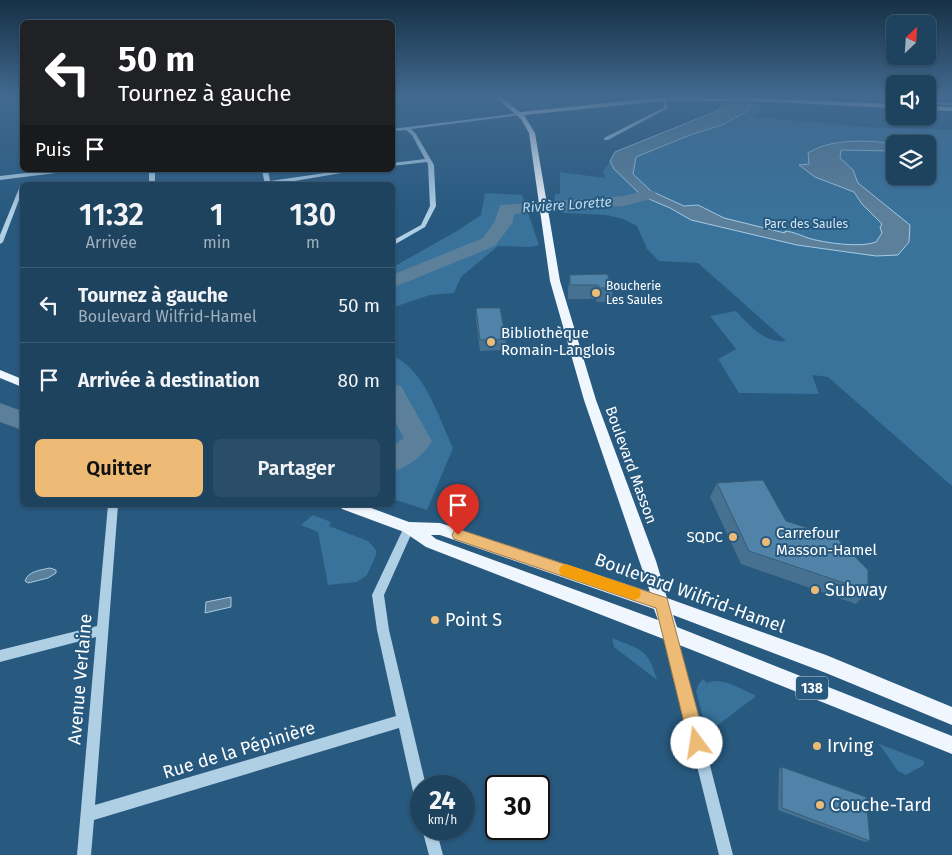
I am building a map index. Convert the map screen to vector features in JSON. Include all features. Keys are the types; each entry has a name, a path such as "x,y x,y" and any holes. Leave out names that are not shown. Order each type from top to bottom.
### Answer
{"main road":[{"name":"Boulevard Masson","path":"532,136 555,281 590,400 662,603 670,633"},
{"path":"0,374 20,382"},
{"name":"Boulevard Wilfrid-Hamel","path":"352,507 409,528 431,543 670,633 952,745"},
{"name":"Boulevard Wilfrid-Hamel","path":"409,528 440,528 662,603 902,694 952,716"}],"street":[{"path":"395,242 423,226 433,206 431,165 415,136"},
{"path":"606,139 612,136"},
{"path":"395,165 428,160"},
{"path":"0,178 46,172"},
{"path":"280,182 343,172"},
{"path":"25,182 28,174"},
{"path":"0,242 20,193"},
{"name":"Avenue Verlaine","path":"84,855 113,507"},
{"path":"409,528 378,594 383,630 416,775"},
{"path":"0,656 102,630"},
{"name":"Boulevard Masson","path":"670,633 726,855"},
{"name":"Rue de la Pépinière","path":"87,815 402,720"},
{"path":"432,840 436,855"}],"green space":[{"name":"Parc des Saules","path":"657,136 886,136 886,185 936,185 936,136 952,136 952,486 828,377 812,375 819,394 739,393 718,359 736,349 710,316 736,311 764,337 771,340 786,341 698,263 659,261 647,249 637,226 623,219 606,215 563,213 562,210 553,209 555,194 560,194 560,172 605,178 603,171 610,161 612,164 618,151"},
{"path":"485,193 522,195 539,245 531,247 498,246 461,277 454,293 430,295 395,307 395,266 457,231 481,215"},
{"path":"395,357 414,372 422,383 430,396 453,448 427,510 395,500"},
{"path":"313,515 331,522 329,526 368,541 376,550 376,555 367,575 357,582 328,585 318,532 301,525"},
{"path":"612,638 637,648 642,652 650,662 657,680 614,647"},
{"path":"703,679 707,683 718,681 731,684 755,695 755,697 707,733 696,691"},
{"path":"879,744 924,761 924,765 906,775 898,771"}],"shaded area":[{"path":"655,136 688,136 636,157 633,174 651,191 684,206 698,205 724,218 785,233 785,231 791,232 823,242 861,245 876,242 882,233 880,227 882,224 862,204 854,192 815,177 799,165 809,164 808,153 828,145 850,141 886,143 886,151 841,150 840,158 853,170 858,183 910,225 909,242 898,255 876,256 797,245 691,220 670,208 642,196 614,169 610,161 615,152"},
{"path":"50,568 56,570 56,573 48,578 28,583 25,581 32,573"},
{"path":"231,597 231,607 205,613 206,602"}],"building":[{"path":"607,274 613,288 600,288 598,285 570,285 570,275"},
{"path":"476,308 500,308 506,339 480,340"},
{"path":"763,480 786,521 836,537 868,570 868,591 749,551 717,483"},
{"name":"Couche-Tard","path":"782,767 866,797 870,841 782,808"}],"waterway":[{"name":"Rivière Lorette","path":"395,281 489,242 504,222 506,209 623,201 649,195"},
{"name":"Rivière Lorette","path":"395,397 419,441 395,460"},
{"name":"Rivière Lorette","path":"0,412 20,420"}],"slow traffic":[{"path":"566,570 634,593"}],"place":[{"name":"Boucherie Les Saules","path":"596,293"},
{"name":"Bibliothèque Romain-Langlois","path":"491,342"},
{"name":"SQDC","path":"733,537"},
{"name":"Carrefour Masson-Hamel","path":"766,542"},
{"name":"Subway","path":"815,590"},
{"name":"Point S","path":"435,620"},
{"name":"Irving","path":"817,746"},
{"name":"Couche-Tard","path":"820,805"}],"route":[{"path":"458,535 662,603 697,743"}]}
